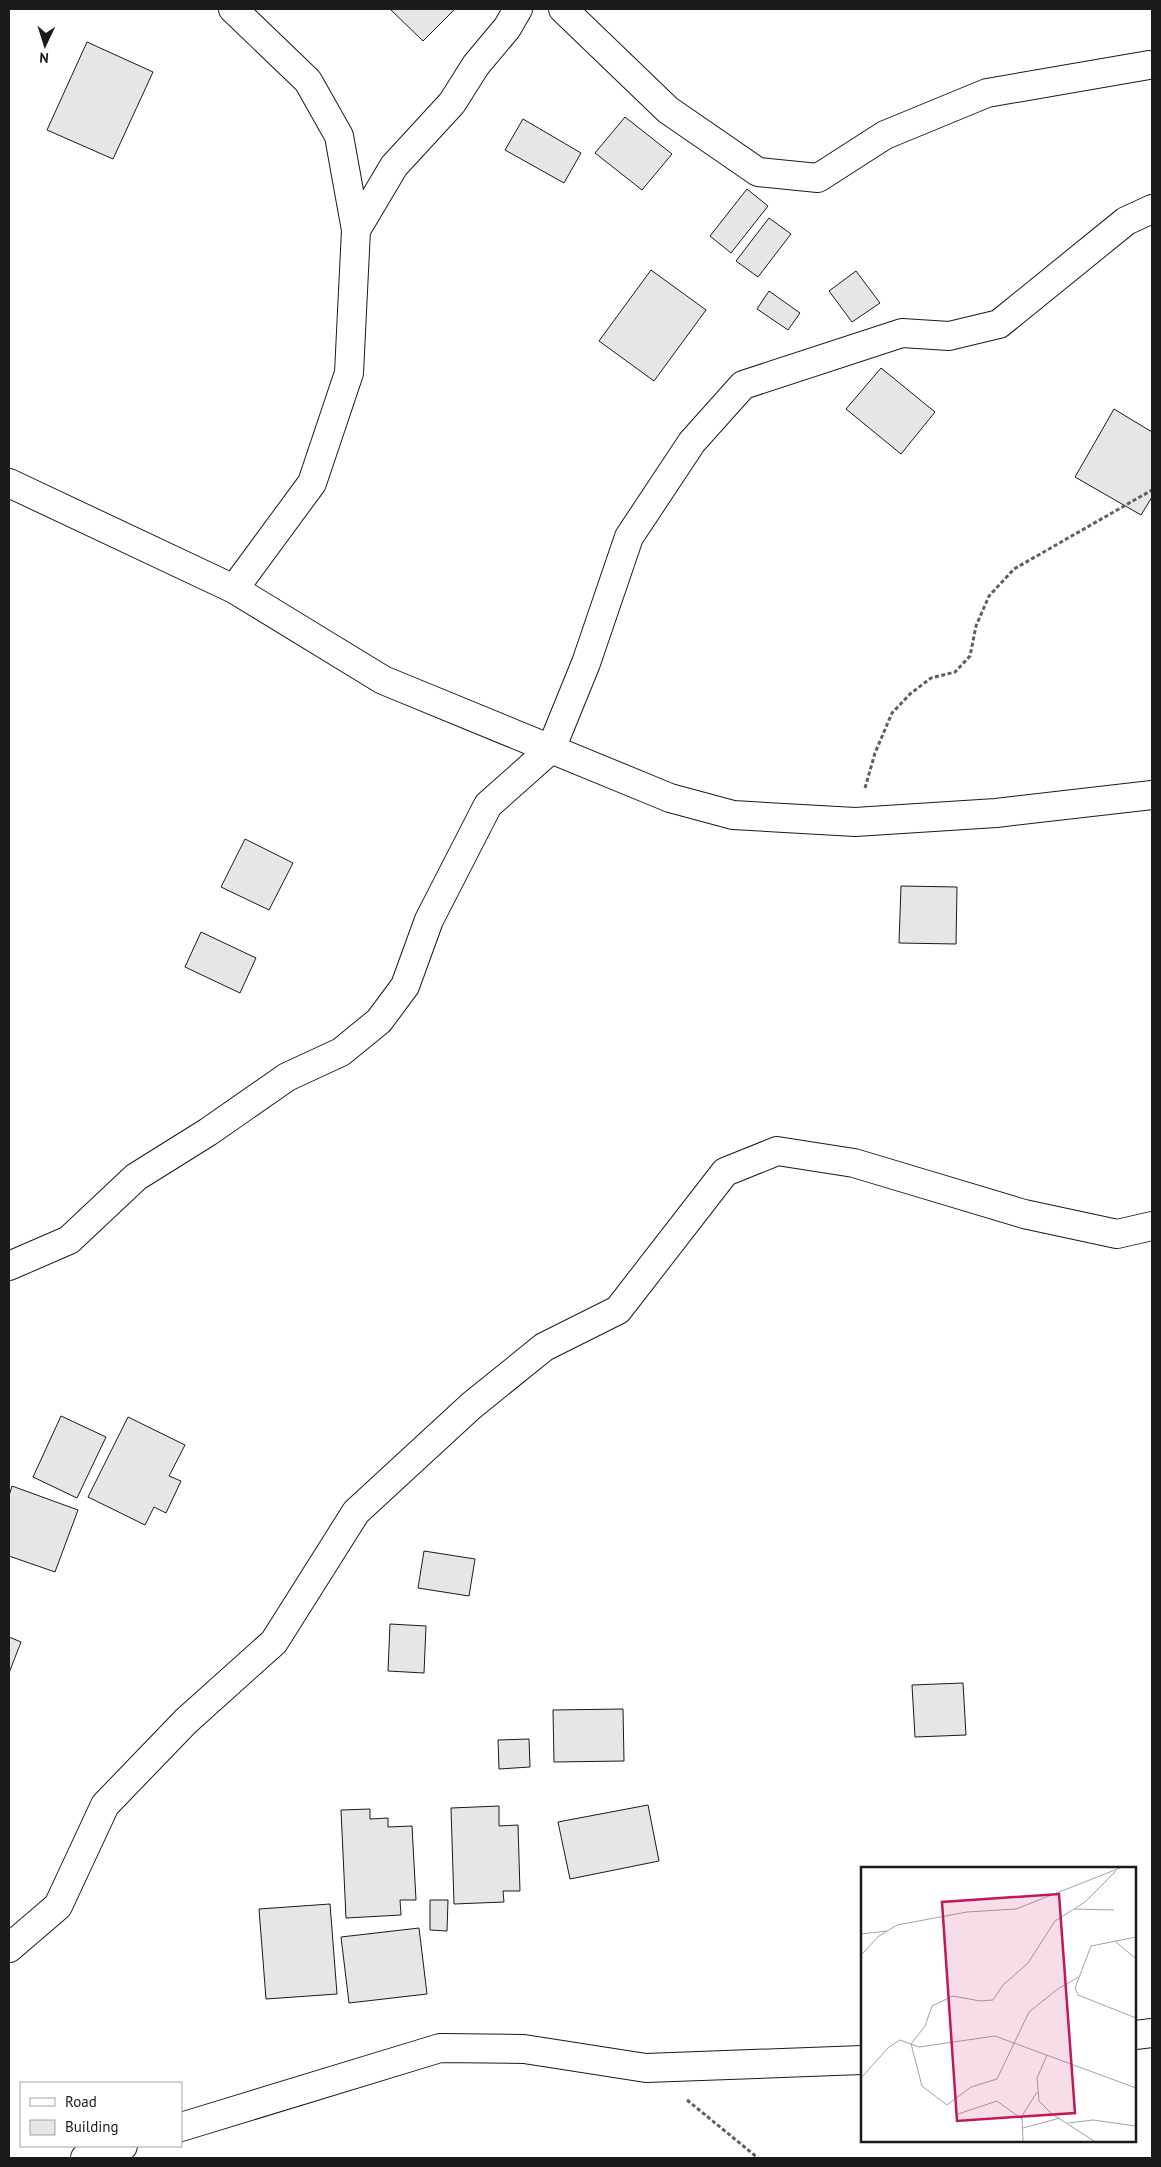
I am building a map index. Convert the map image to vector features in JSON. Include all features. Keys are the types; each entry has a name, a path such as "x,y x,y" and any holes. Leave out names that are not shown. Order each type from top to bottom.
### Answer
{"street":[{"path":"233,9 308,81 339,136 356,230 348,373 312,483 234,589"},
{"path":"356,230 394,166 452,103 476,65 507,28 518,9"},
{"path":"563,9 668,110 758,172 818,178 885,135 987,93 1149,65"},
{"path":"9,1266 69,1240 136,1177 208,1132 287,1077 341,1052 379,1021 405,986 429,920 488,805 551,749 586,663 630,537 692,442 743,385 902,333 948,336 1000,324 1126,221 1152,209"},
{"path":"9,483 234,589 383,680 670,798 733,815 855,822 996,812 1152,795"},
{"path":"9,1948 58,1906 105,1805 186,1721 274,1642 356,1512 471,1406 544,1347 618,1310 724,1172 777,1151 854,1164 1024,1214 1117,1234 1152,1226"},
{"path":"1136,2035 1152,2033"},
{"path":"182,2127 440,2048 524,2049 646,2068 861,2060"},
{"path":"85,2158 120,2147"}],"path":[{"path":"855,822 875,753 892,713 910,694 931,678 955,672 970,656 976,626 989,596 1014,569 1152,490"},
{"path":"646,2068 758,2158"}],"building":[{"path":"390,9 453,9 454,10 423,41"},
{"path":"87,42 153,72 113,159 47,130"},
{"path":"625,117 672,154 642,190 595,153"},
{"path":"523,119 581,153 564,183 505,150"},
{"path":"747,189 768,206 731,253 710,236"},
{"path":"769,218 791,234 758,277 736,261"},
{"path":"651,270 706,310 654,381 599,341"},
{"path":"856,271 880,303 852,322 829,291"},
{"path":"769,291 800,313 788,330 757,309"},
{"path":"881,368 935,412 901,454 846,409"},
{"path":"1114,409 1152,432 1152,497 1141,515 1075,477"},
{"path":"245,839 293,863 269,910 221,887"},
{"path":"901,886 957,887 956,944 899,943"},
{"path":"201,932 256,958 240,993 185,967"},
{"path":"61,1416 106,1437 77,1498 33,1477"},
{"path":"128,1417 185,1445 169,1476 181,1481 166,1513 154,1507 145,1525 88,1497"},
{"path":"12,1486 78,1510 55,1572 9,1556 9,1496"},
{"path":"424,1551 475,1559 469,1596 418,1588"},
{"path":"390,1624 426,1626 424,1673 388,1671"},
{"path":"9,1637 21,1642 9,1673"},
{"path":"963,1683 966,1735 915,1737 912,1685"},
{"path":"623,1709 624,1761 554,1762 553,1710"},
{"path":"529,1739 530,1767 499,1769 498,1740"},
{"path":"648,1805 659,1861 570,1879 558,1822"},
{"path":"499,1806 499,1826 518,1825 520,1891 503,1891 504,1902 454,1904 451,1808"},
{"path":"370,1809 370,1819 388,1818 388,1827 412,1826 416,1900 400,1900 401,1915 346,1918 341,1810"},
{"path":"430,1900 448,1900 447,1931 430,1930"},
{"path":"330,1904 337,1994 266,1999 259,1909"},
{"path":"419,1928 427,1994 349,2003 341,1937"}]}
